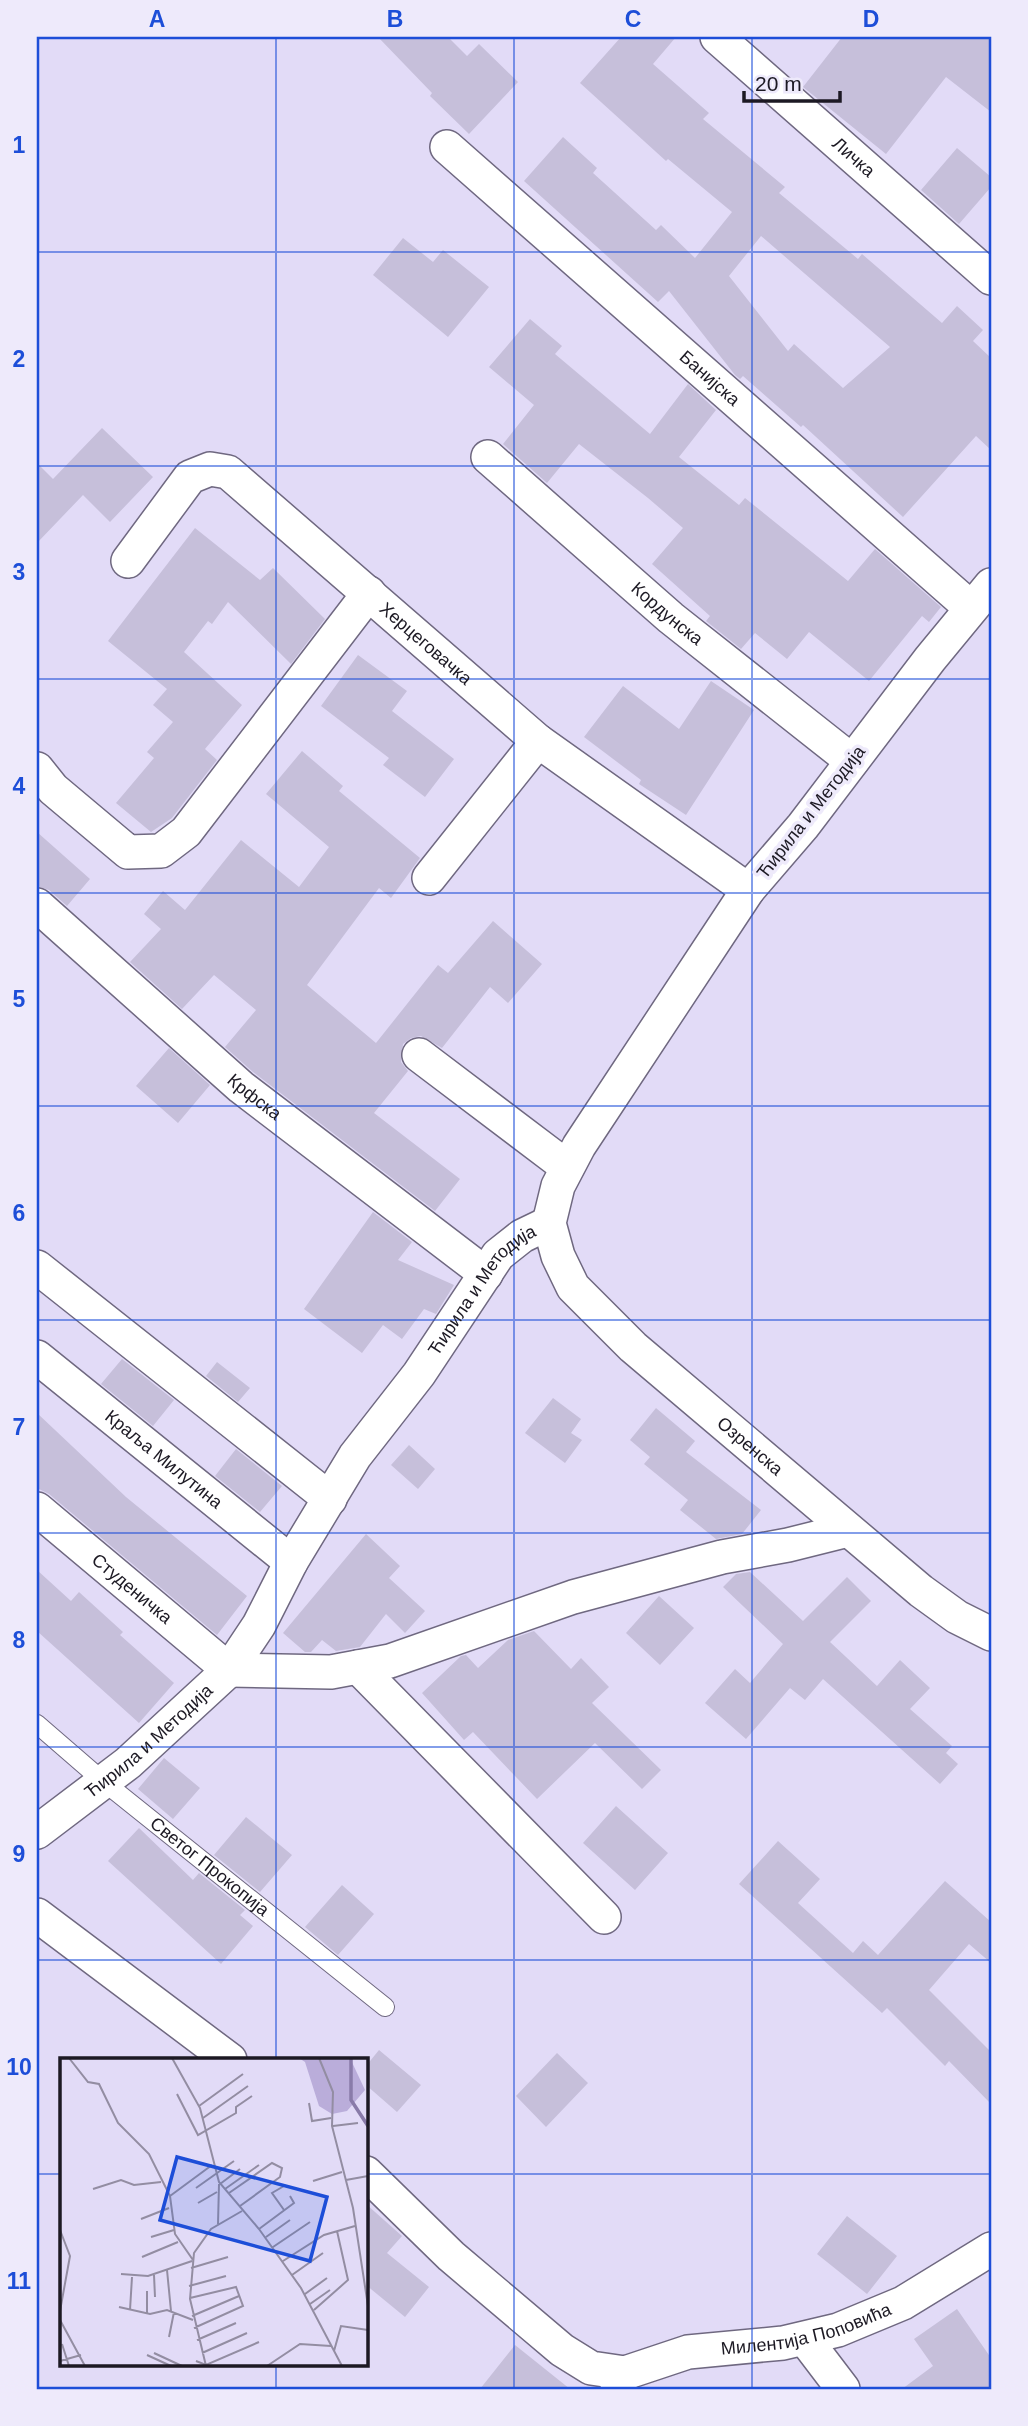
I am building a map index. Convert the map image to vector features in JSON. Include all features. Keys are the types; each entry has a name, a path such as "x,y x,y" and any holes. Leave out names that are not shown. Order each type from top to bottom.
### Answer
{"street":[{"name":"Личка","path":"717,37 991,278"},
{"name":"Банијска","path":"447,148 981,596"},
{"name":"Кордунска","path":"488,457 671,618 852,761"},
{"name":"Херцеговачка","path":"128,561 190,477 210,469 228,472 538,741 748,890"},
{"path":"37,769 53,789 128,852 161,851 186,832 369,593"},
{"name":"Ћирила и Методија","path":"37,1832 104,1782 229,1670 259,1625 291,1562 355,1457 419,1374 498,1255 549,1223 558,1186 567,1167 748,890 803,826 981,596"},
{"path":"429,878 538,741"},
{"name":"Крфска","path":"37,905 242,1087 486,1274"},
{"path":"419,1055 567,1167"},
{"name":"Озренска","path":"549,1223 563,1269 587,1302 633,1347 920,1591 957,1617 991,1634"},
{"path":"37,1267 330,1499"},
{"name":"Краља Милутина","path":"37,1357 291,1562"},
{"name":"Студеничка","path":"37,1509 229,1670"},
{"path":"229,1670 298,1673 358,1667 417,1653 533,1609 610,1587 722,1557 848,1530"},
{"path":"358,1667 604,1917"},
{"path":"37,1915 227,2058"},
{"path":"368,2175 451,2256 562,2350 591,2368 621,2381"},
{"name":"Милентија Поповића","path":"621,2381 688,2352 805,2339 838,2330 903,2303 991,2249"},
{"path":"805,2339 843,2389"}],"lane":[{"name":"Светог Прокопија","path":"37,1724 104,1782 385,2007"}],"building":[{"path":"378,37 448,37 467,56 479,44 518,82 469,134 430,96 432,93"},
{"path":"621,37 676,37 653,64 709,113 703,119 785,187 779,193 858,259 862,254 942,323 957,306 983,330 973,341 991,358 991,450 976,436 903,517 803,425 801,427 743,376 740,379 735,375 669,291 658,302 524,181 563,137 597,168 593,173 656,230 661,225 695,258 732,212 668,159 666,161 580,83","holes":["761,236 890,347 843,388 794,344 788,351 729,276"]},
{"path":"842,37 991,37 991,112 946,77 886,154 803,87"},
{"path":"957,148 991,177 991,187 959,224 921,190"},
{"path":"403,238 433,262 443,250 489,287 448,337 373,275"},
{"path":"530,319 562,346 555,354 650,434 688,384 716,410 679,457 739,505 745,498 848,581 875,549 941,607 929,622 922,616 869,681 809,632 787,659 755,633 741,649 706,621 710,616 652,564 683,528 579,444 547,483 503,444 534,405 489,367"},
{"path":"102,428 153,477 110,522 83,495 37,543 37,463 53,479"},
{"path":"195,528 260,580 273,568 325,619 291,664 228,602 212,624 208,621 184,652 242,705 205,749 217,760 172,818 151,832 116,803 154,758 147,752 173,722 153,705 167,689 108,641"},
{"path":"358,655 407,691 392,711 454,759 425,797 383,765 389,758 321,706"},
{"path":"711,681 754,710 686,815 639,784 641,780 584,737 623,686 679,729"},
{"path":"302,751 343,786 339,791 420,858 391,898 379,888 307,985 376,1043 438,965 448,973 493,921 542,964 508,1003 490,987 442,1048 421,1036 411,1038 403,1044 401,1062 408,1071 374,1113 460,1179 435,1211 253,1072 225,1047 256,1010 214,975 182,1009 130,962 161,929 144,914 163,891 185,910 241,840 299,887 329,847 266,794"},
{"path":"37,832 90,879 67,906 49,890 37,886"},
{"path":"169,1048 210,1085 178,1123 136,1086"},
{"path":"373,1212 412,1242 398,1260 454,1285 436,1314 424,1309 402,1339 383,1325 362,1353 304,1309"},
{"path":"122,1359 174,1400 153,1426 101,1384"},
{"path":"217,1362 250,1388 238,1402 206,1376"},
{"path":"553,1398 581,1419 571,1433 582,1440 565,1463 525,1433"},
{"path":"656,1408 695,1441 686,1452 761,1510 742,1534 716,1539 680,1510 688,1500 644,1464 650,1457 630,1440"},
{"path":"37,1413 126,1497 247,1596 217,1635 49,1494 37,1488"},
{"path":"409,1445 435,1469 418,1489 391,1465"},
{"path":"236,1449 282,1486 260,1512 215,1476"},
{"path":"366,1534 400,1566 389,1578 425,1611 405,1633 386,1614 360,1647 336,1651 322,1640 311,1652 305,1652 283,1633"},
{"path":"37,1570 71,1601 79,1592 123,1632 120,1635 174,1683 139,1723 37,1631"},
{"path":"750,1572 803,1621 847,1577 871,1601 830,1642 877,1686 900,1660 930,1688 910,1709 952,1746 946,1753 958,1764 940,1784 823,1679 805,1700 790,1688 746,1739 705,1703 735,1669 750,1683 783,1644 723,1587 736,1574"},
{"path":"659,1596 694,1628 660,1665 626,1633"},
{"path":"534,1631 571,1669 581,1658 609,1687 592,1703 661,1770 642,1789 595,1743 537,1799 473,1732 464,1740 422,1693 461,1656 466,1655 478,1668 508,1640"},
{"path":"164,1758 200,1788 173,1819 138,1789"},
{"path":"616,1806 668,1853 635,1890 583,1843"},
{"path":"246,1817 292,1855 260,1892 214,1855"},
{"path":"139,1828 193,1880 199,1873 245,1910 240,1915 253,1926 221,1964 108,1861"},
{"path":"778,1841 820,1879 798,1903 853,1953 863,1941 878,1955 945,1881 991,1922 991,1963 969,1944 929,1990 991,2052 991,2104 949,2061 945,2066 887,2008 882,2013 739,1884"},
{"path":"342,1885 374,1914 338,1955 305,1927"},
{"path":"379,2050 421,2085 397,2112 368,2087 368,2064"},
{"path":"557,2053 588,2083 546,2127 516,2096"},
{"path":"368,2206 402,2236 387,2253 429,2287 405,2317 368,2287"},
{"path":"847,2216 897,2256 867,2294 817,2254"},
{"path":"957,2309 991,2358 991,2389 902,2389 933,2366 914,2339"},
{"path":"515,2345 570,2389 480,2389"}]}
